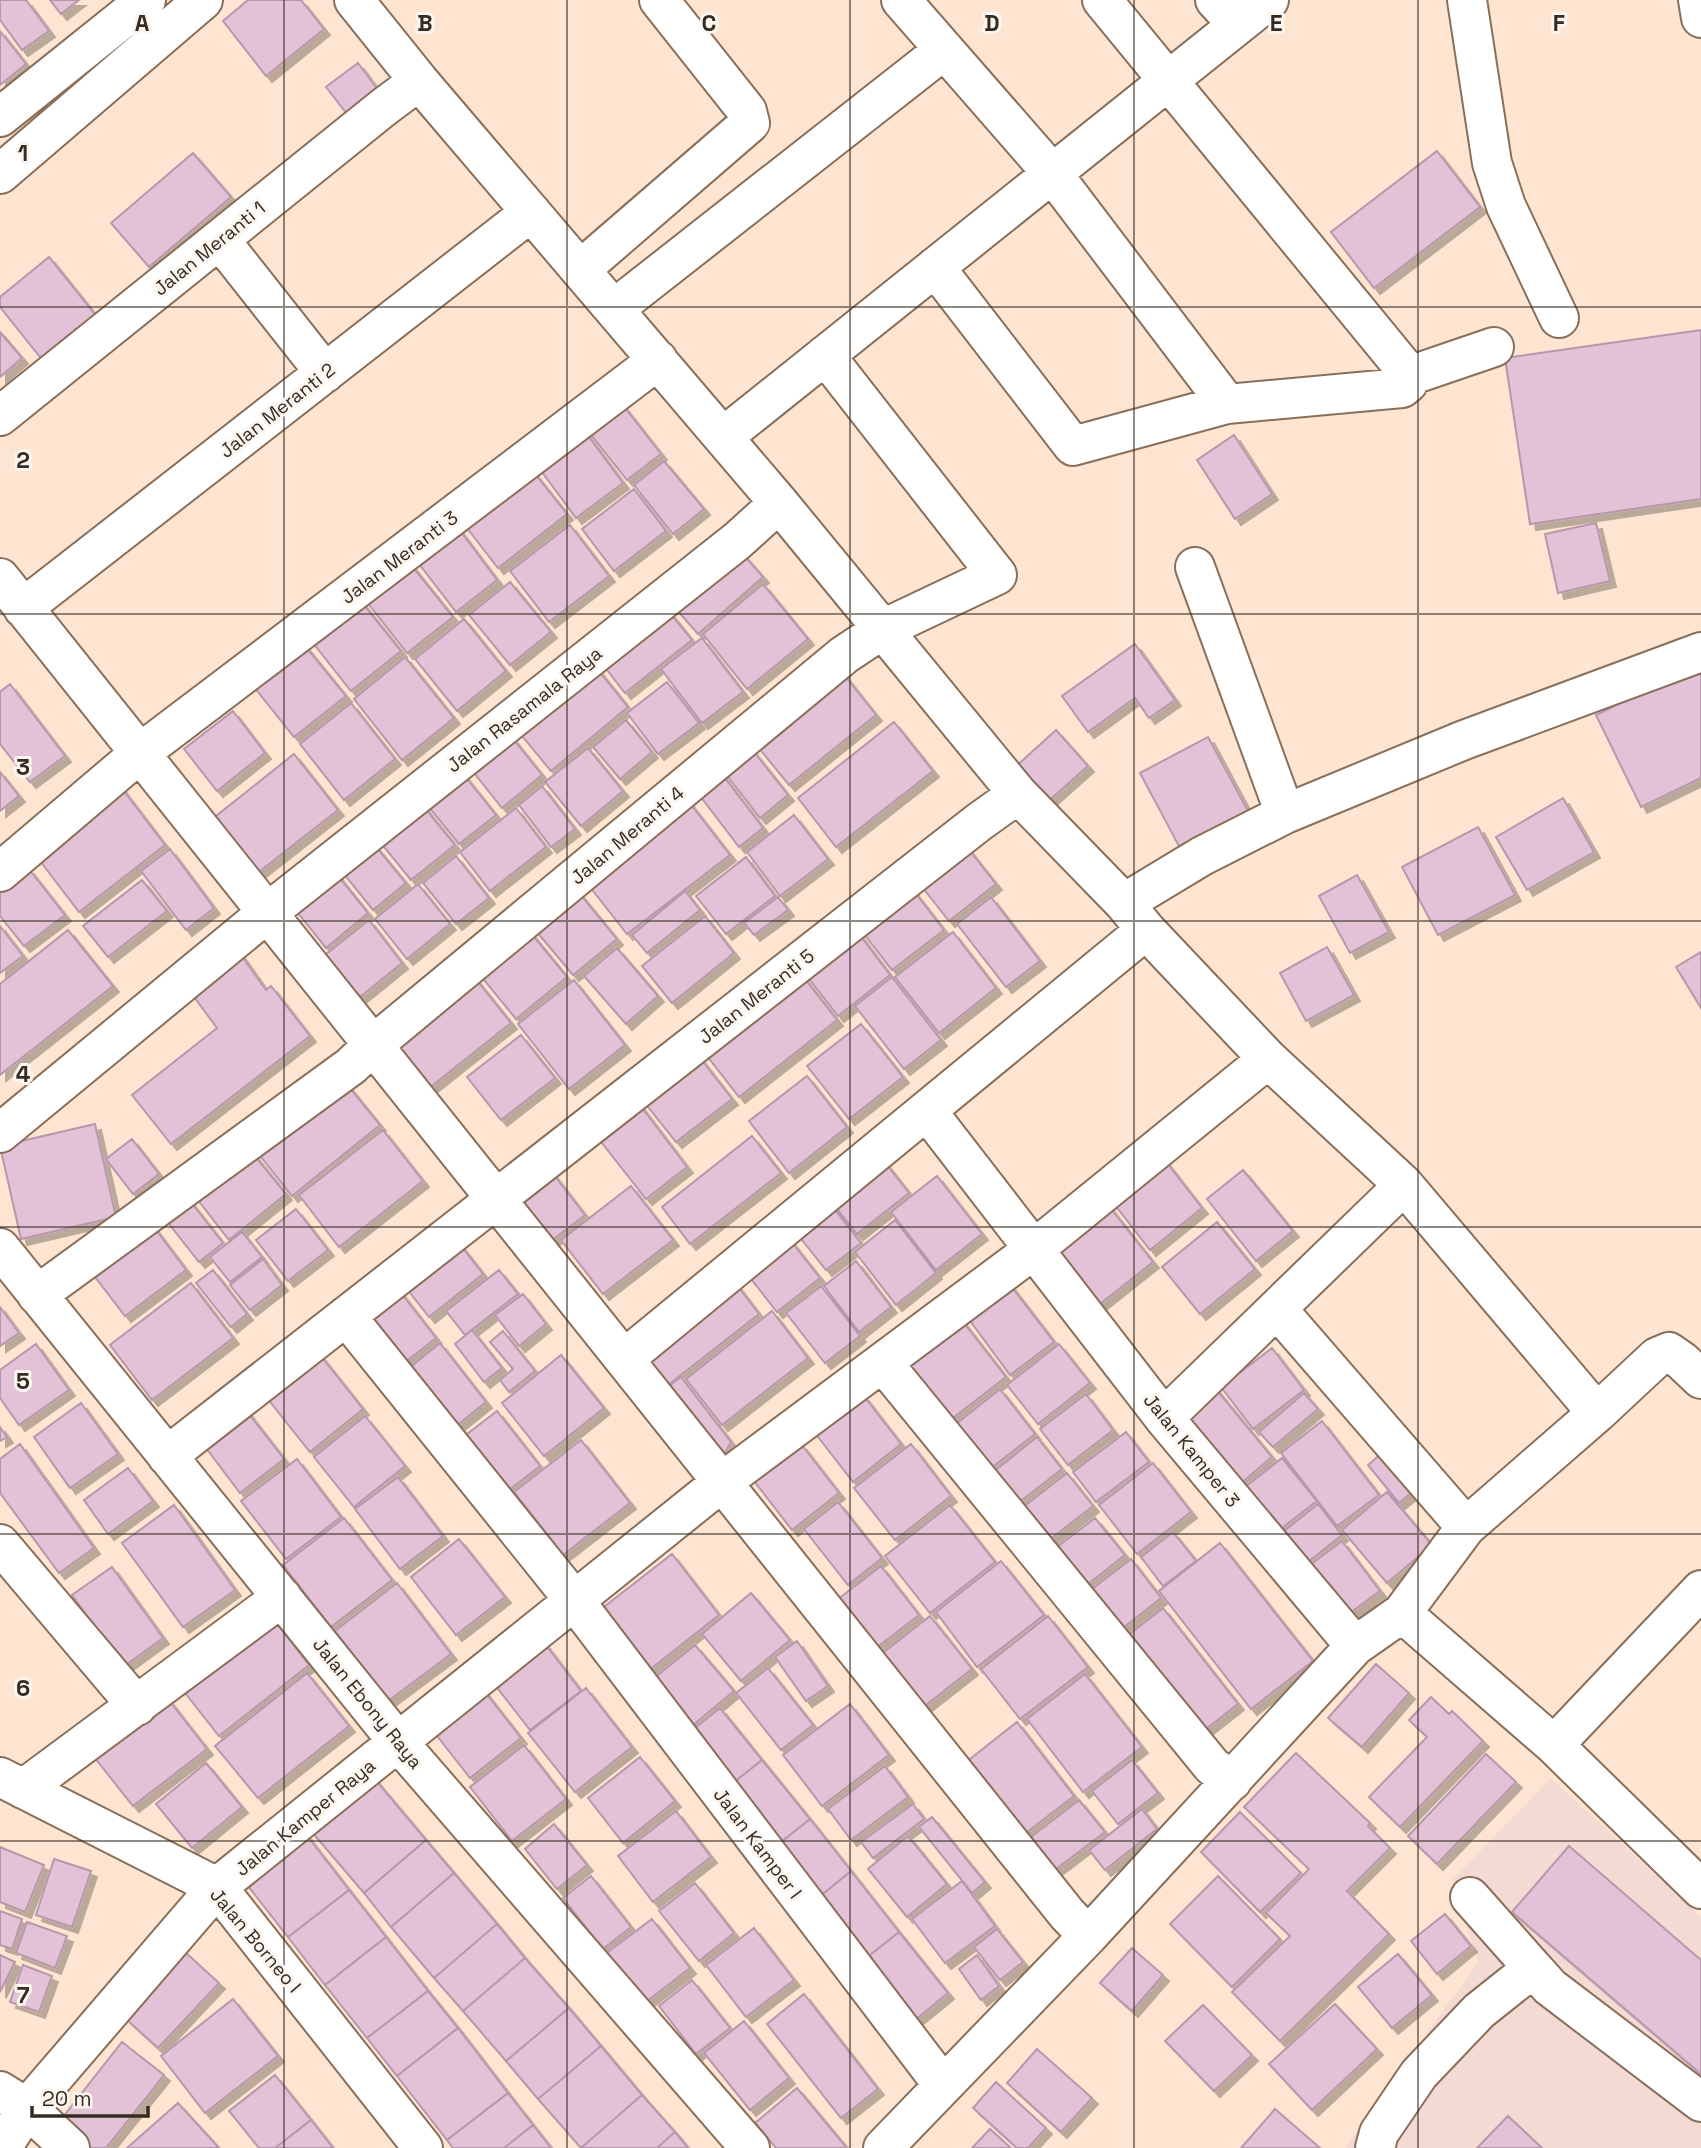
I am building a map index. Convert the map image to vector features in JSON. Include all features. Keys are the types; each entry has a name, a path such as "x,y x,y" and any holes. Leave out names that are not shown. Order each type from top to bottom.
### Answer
{"street":[{"path":"0,117 146,0"},
{"path":"0,174 203,0"},
{"path":"354,0 419,81 779,503 1018,794 1268,1059 1404,1185 1597,1413"},
{"path":"580,270 750,123 747,111 659,0"},
{"path":"901,0 1052,173 1227,404"},
{"path":"935,267 1073,446 1227,404 1402,388 1408,383 1409,376 1102,0"},
{"path":"723,437 1169,80 1226,13 1269,0"},
{"path":"1466,0 1492,163 1506,206 1559,318"},
{"path":"1698,0 1701,18"},
{"path":"614,309 944,50"},
{"name":"Jalan Meranti 1","path":"0,416 419,81"},
{"name":"Jalan Meranti 2","path":"23,608 531,212"},
{"path":"220,240 325,373"},
{"path":"1409,376 1494,347"},
{"name":"Jalan Meranti 4","path":"37,1295 351,1066 844,655 883,629 997,575 825,355"},
{"name":"Jalan Meranti 3","path":"0,872 140,753 657,360"},
{"name":"Jalan Rasamala Raya","path":"0,1133 267,913 726,550 779,503"},
{"path":"1195,567 1285,814"},
{"path":"0,578 1067,1914 1088,1936"},
{"path":"624,1359 1097,969 1135,917 1202,856 1285,814 1464,740 1701,652"},
{"name":"Jalan Meranti 5","path":"167,1456 1018,794"},
{"name":"Jalan Kamper Raya","path":"2,2148 14,2100 217,1887 722,1482 1033,1250 1268,1059"},
{"name":"Jalan Kamper 3","path":"927,1111 1164,1418 1355,1646"},
{"path":"1164,1418 1404,1185"},
{"name":"Jalan Ebony Raya","path":"0,1248 398,1742 750,2148"},
{"path":"1277,1309 1466,1527"},
{"name":"Jalan Kamper I","path":"346,1316 574,1600 943,2085"},
{"path":"883,2148 1088,1936 1355,1646 1402,1613 1466,1527 1657,1357 1669,1352 1701,1378"},
{"path":"883,1363 1212,1766 1232,1782"},
{"path":"0,1544 137,1706"},
{"path":"1554,1745 1701,1590"},
{"path":"12,1783 137,1706 282,1597"},
{"path":"1402,1613 1554,1745 1701,1889"},
{"name":"Jalan Borneo I","path":"12,1783 217,1887 423,2148"},
{"path":"1471,1897 1550,1987 1701,2102"},
{"path":"1375,2148 1380,2133 1419,2074 1479,2011 1533,1968"},
{"path":"14,2100 69,2148"}],"shaded area":[{"path":"1551,1778 1701,1917 1701,2148 1345,2148 1478,1962 1452,1880"}],"building":[{"path":"0,0 26,0 49,31 22,50 0,20"},
{"path":"50,0 79,0 61,14"},
{"path":"248,0 301,0 324,29 266,76 223,21"},
{"path":"0,31 26,64 0,85"},
{"path":"358,63 378,90 347,114 326,87"},
{"path":"1437,151 1480,207 1374,288 1331,232"},
{"path":"193,153 231,197 149,267 111,223"},
{"path":"49,257 98,318 44,362 0,307 0,297"},
{"path":"1701,330 1701,499 1530,524 1505,358"},
{"path":"0,332 22,358 0,377"},
{"path":"622,404 661,454 627,480 588,431"},
{"path":"583,429 623,483 576,518 536,464"},
{"path":"1234,435 1272,494 1235,519 1197,460"},
{"path":"664,461 704,509 673,534 634,485"},
{"path":"528,465 567,514 498,568 460,519"},
{"path":"634,489 666,531 614,571 582,529"},
{"path":"1596,523 1610,581 1558,593 1545,534"},
{"path":"455,524 497,580 456,612 413,556"},
{"path":"570,525 609,576 549,622 510,571"},
{"path":"735,545 763,577 698,634 670,602"},
{"path":"408,561 453,617 407,653 363,597"},
{"path":"510,582 551,632 510,665 469,615"},
{"path":"763,584 808,639 747,689 703,634"},
{"path":"359,599 401,651 351,691 309,638"},
{"path":"662,603 692,640 625,693 596,656"},
{"path":"464,619 506,671 457,711 415,659"},
{"path":"702,638 743,692 702,723 661,669"},
{"path":"301,641 346,696 294,737 250,682"},
{"path":"1135,644 1175,700 1149,718 1135,698 1088,732 1062,696"},
{"path":"405,657 454,718 402,760 354,699"},
{"path":"591,661 628,707 551,771 513,725"},
{"path":"1701,663 1701,778 1641,807 1596,715"},
{"path":"842,672 876,715 789,785 754,742"},
{"path":"667,682 699,723 658,754 627,713"},
{"path":"10,684 65,756 30,782 0,744 0,692"},
{"path":"351,703 395,759 344,800 300,744"},
{"path":"233,711 265,753 217,791 184,749"},
{"path":"626,720 652,752 620,779 593,747"},
{"path":"894,722 933,771 836,847 798,798"},
{"path":"1056,730 1088,766 1044,805 1012,770"},
{"path":"507,731 542,775 502,808 467,764"},
{"path":"1208,737 1249,813 1181,850 1140,773"},
{"path":"750,747 788,795 760,818 722,769"},
{"path":"588,748 623,791 581,826 545,782"},
{"path":"294,754 338,810 255,875 211,820"},
{"path":"718,769 763,828 739,847 694,788"},
{"path":"460,770 496,815 459,844 423,800"},
{"path":"0,772 19,796 0,811"},
{"path":"120,786 165,845 79,912 34,853"},
{"path":"542,786 575,829 551,847 519,805"},
{"path":"685,797 730,855 627,934 582,877"},
{"path":"1563,798 1594,852 1527,890 1496,837"},
{"path":"420,802 455,845 411,880 376,837"},
{"path":"516,808 546,847 490,891 460,852"},
{"path":"794,815 828,859 780,896 747,852"},
{"path":"1478,827 1515,895 1438,935 1402,867"},
{"path":"962,841 996,884 949,921 915,878"},
{"path":"372,842 406,883 373,910 339,868"},
{"path":"170,849 214,908 186,930 141,871"},
{"path":"456,856 489,898 456,924 423,883"},
{"path":"746,857 775,896 726,934 696,896"},
{"path":"28,868 65,915 24,946 0,916 0,890"},
{"path":"335,872 368,913 326,948 293,907"},
{"path":"1357,875 1389,932 1350,953 1319,896"},
{"path":"142,880 167,911 108,957 83,926"},
{"path":"418,884 450,924 407,959 375,919"},
{"path":"909,885 944,930 892,970 857,925"},
{"path":"575,888 617,939 573,975 531,925"},
{"path":"685,891 700,910 647,953 632,935"},
{"path":"778,897 788,910 754,935 744,923"},
{"path":"991,897 1040,961 1006,987 957,924"},
{"path":"705,916 734,953 672,1003 642,966"},
{"path":"369,920 402,963 360,997 325,955"},
{"path":"0,926 23,956 0,973"},
{"path":"853,926 890,975 838,1016 800,967"},
{"path":"526,927 567,977 516,1019 475,969"},
{"path":"68,930 113,986 0,1075 0,984"},
{"path":"953,932 996,988 939,1033 895,977"},
{"path":"1327,947 1354,995 1306,1021 1280,973"},
{"path":"236,948 266,990 271,986 310,1036 171,1144 132,1095 217,1028 186,986"},
{"path":"617,948 658,996 626,1024 584,976"},
{"path":"1701,952 1701,1008 1676,967"},
{"path":"798,970 837,1020 739,1097 700,1047"},
{"path":"471,973 511,1023 428,1089 388,1039"},
{"path":"892,977 941,1040 904,1069 855,1006"},
{"path":"574,980 625,1045 569,1089 518,1024"},
{"path":"861,1024 903,1077 849,1119 807,1066"},
{"path":"521,1035 555,1078 501,1120 467,1077"},
{"path":"693,1049 732,1099 676,1142 637,1093"},
{"path":"807,1076 847,1127 789,1173 749,1121"},
{"path":"341,1077 380,1125 292,1196 253,1147"},
{"path":"633,1096 687,1167 646,1199 591,1129"},
{"path":"95,1124 116,1217 21,1239 0,1146"},
{"path":"383,1130 423,1181 339,1247 299,1195"},
{"path":"752,1136 781,1173 690,1244 662,1207"},
{"path":"132,1139 159,1174 133,1194 106,1159"},
{"path":"250,1150 286,1194 229,1240 194,1195"},
{"path":"1160,1154 1202,1208 1150,1250 1108,1196"},
{"path":"880,1156 909,1193 857,1234 827,1197"},
{"path":"547,1166 585,1215 546,1245 508,1196"},
{"path":"1243,1170 1293,1231 1256,1261 1207,1199"},
{"path":"937,1176 982,1234 936,1270 891,1212"},
{"path":"631,1186 673,1240 603,1294 561,1240"},
{"path":"186,1196 223,1243 199,1262 162,1215"},
{"path":"825,1197 861,1243 826,1270 790,1225"},
{"path":"1104,1200 1153,1262 1095,1308 1046,1245"},
{"path":"296,1209 328,1250 288,1281 256,1240"},
{"path":"895,1220 936,1273 896,1305 855,1252"},
{"path":"1217,1222 1255,1269 1200,1314 1162,1267"},
{"path":"153,1226 186,1270 125,1316 92,1273"},
{"path":"783,1231 820,1278 777,1312 740,1265"},
{"path":"242,1232 262,1257 230,1282 210,1257"},
{"path":"455,1238 483,1274 429,1317 400,1280"},
{"path":"263,1259 282,1285 250,1310 230,1285"},
{"path":"856,1261 891,1307 859,1332 824,1286"},
{"path":"213,1270 247,1314 231,1327 196,1283"},
{"path":"499,1270 518,1294 465,1335 446,1311"},
{"path":"733,1280 759,1314 663,1389 637,1355"},
{"path":"1008,1282 1054,1342 1010,1375 965,1314"},
{"path":"191,1283 233,1338 152,1400 110,1345"},
{"path":"821,1286 860,1336 825,1363 786,1313"},
{"path":"398,1289 436,1338 399,1367 360,1318"},
{"path":"523,1294 546,1324 519,1346 495,1315"},
{"path":"0,1307 19,1333 0,1346"},
{"path":"772,1311 808,1358 722,1425 686,1379"},
{"path":"960,1318 1006,1377 940,1428 895,1369"},
{"path":"472,1330 502,1368 484,1382 455,1344"},
{"path":"503,1331 535,1371 509,1392 500,1380 513,1369 490,1342"},
{"path":"440,1343 486,1402 450,1431 403,1373"},
{"path":"36,1344 69,1390 19,1425 0,1398 0,1370"},
{"path":"1059,1344 1090,1383 1038,1424 1007,1385"},
{"path":"1272,1348 1304,1390 1253,1429 1221,1387"},
{"path":"317,1351 363,1409 310,1452 263,1393"},
{"path":"561,1355 604,1408 544,1456 502,1403"},
{"path":"681,1377 731,1442 718,1465 661,1392"},
{"path":"1211,1383 1272,1457 1233,1490 1171,1417"},
{"path":"1000,1389 1035,1434 981,1476 946,1432"},
{"path":"1304,1393 1318,1409 1273,1447 1259,1432"},
{"path":"1086,1394 1113,1430 1068,1465 1040,1429"},
{"path":"863,1395 901,1444 853,1482 815,1433"},
{"path":"81,1403 118,1454 70,1488 34,1437"},
{"path":"246,1410 284,1459 240,1493 203,1444"},
{"path":"497,1411 540,1466 500,1497 457,1442"},
{"path":"365,1416 405,1466 354,1507 314,1457"},
{"path":"1322,1421 1379,1495 1337,1526 1281,1453"},
{"path":"0,1427 7,1437 0,1441"},
{"path":"1126,1432 1149,1462 1096,1502 1073,1472"},
{"path":"1037,1437 1062,1469 1008,1511 983,1480"},
{"path":"581,1440 630,1503 563,1555 514,1492"},
{"path":"20,1444 94,1548 59,1573 0,1493 0,1459"},
{"path":"801,1444 839,1493 792,1530 754,1481"},
{"path":"911,1444 951,1496 895,1540 854,1488"},
{"path":"1384,1451 1415,1490 1399,1503 1368,1465"},
{"path":"1282,1458 1317,1501 1273,1535 1240,1491"},
{"path":"297,1459 341,1517 286,1559 241,1501"},
{"path":"1153,1463 1191,1512 1137,1554 1099,1505"},
{"path":"128,1468 153,1501 108,1534 84,1500"},
{"path":"1067,1473 1093,1506 1039,1548 1013,1515"},
{"path":"398,1477 443,1536 400,1569 355,1509"},
{"path":"1387,1492 1432,1545 1387,1583 1342,1530"},
{"path":"838,1502 882,1558 848,1585 804,1529"},
{"path":"1318,1504 1342,1535 1298,1570 1274,1539"},
{"path":"174,1505 235,1590 183,1627 122,1543"},
{"path":"950,1505 995,1562 930,1613 885,1556"},
{"path":"344,1518 392,1580 331,1627 283,1565"},
{"path":"1095,1518 1125,1555 1074,1595 1044,1557"},
{"path":"1173,1532 1196,1561 1163,1586 1141,1557"},
{"path":"459,1539 505,1597 456,1635 411,1577"},
{"path":"1342,1541 1380,1591 1339,1621 1302,1571"},
{"path":"1220,1543 1313,1661 1251,1709 1159,1591"},
{"path":"672,1554 719,1615 643,1675 595,1614"},
{"path":"1131,1559 1161,1598 1109,1639 1078,1600"},
{"path":"1001,1561 1044,1615 977,1667 936,1612"},
{"path":"881,1566 919,1615 875,1649 837,1600"},
{"path":"112,1567 163,1638 123,1667 72,1595"},
{"path":"397,1583 451,1654 388,1701 335,1631"},
{"path":"751,1593 790,1640 741,1681 702,1634"},
{"path":"1163,1608 1238,1704 1192,1740 1117,1644"},
{"path":"269,1613 309,1665 219,1736 178,1684"},
{"path":"930,1616 972,1669 917,1712 875,1659"},
{"path":"1048,1616 1088,1667 1020,1719 981,1669"},
{"path":"539,1636 581,1691 530,1730 488,1676"},
{"path":"797,1641 828,1686 806,1701 775,1657"},
{"path":"695,1645 734,1691 681,1735 642,1688"},
{"path":"1376,1664 1409,1693 1362,1747 1328,1718"},
{"path":"768,1668 813,1725 781,1750 736,1693"},
{"path":"307,1673 349,1726 258,1798 215,1746"},
{"path":"1085,1674 1142,1747 1083,1792 1027,1719"},
{"path":"478,1683 521,1738 470,1778 427,1723"},
{"path":"586,1688 632,1747 575,1792 528,1733"},
{"path":"1431,1697 1449,1714 1452,1711 1483,1741 1400,1827 1369,1797 1427,1737 1409,1720"},
{"path":"168,1699 207,1749 133,1806 94,1757"},
{"path":"850,1704 889,1755 822,1806 783,1755"},
{"path":"720,1708 762,1760 723,1791 681,1739"},
{"path":"1017,1722 1074,1796 1022,1836 965,1763"},
{"path":"524,1745 566,1799 512,1841 470,1787"},
{"path":"1296,1753 1370,1823 1368,1826 1390,1848 1347,1891 1389,1934 1280,2041 1232,1992 1290,1936 1266,1913 1309,1869 1244,1807"},
{"path":"1486,1754 1516,1782 1437,1864 1408,1836"},
{"path":"640,1757 675,1801 623,1843 588,1798"},
{"path":"762,1760 810,1819 770,1851 723,1791"},
{"path":"1132,1760 1158,1793 1118,1824 1092,1791"},
{"path":"206,1763 242,1807 192,1848 156,1804"},
{"path":"885,1766 908,1797 851,1840 828,1809"},
{"path":"368,1771 426,1840 364,1893 305,1824"},
{"path":"1079,1800 1105,1832 1056,1869 1031,1837"},
{"path":"913,1804 924,1819 873,1858 861,1842"},
{"path":"1142,1809 1157,1829 1105,1870 1089,1850"},
{"path":"676,1811 711,1857 653,1902 618,1856"},
{"path":"1240,1812 1301,1873 1260,1912 1201,1852"},
{"path":"932,1817 985,1882 972,1893 919,1827"},
{"path":"810,1819 851,1871 812,1903 770,1851"},
{"path":"298,1824 349,1890 288,1937 237,1872"},
{"path":"554,1824 587,1865 557,1889 525,1849"},
{"path":"908,1836 947,1884 907,1917 868,1869"},
{"path":"426,1840 454,1873 391,1927 364,1893"},
{"path":"1569,1846 1701,1960 1701,2074 1512,1912"},
{"path":"0,1847 44,1865 25,1912 0,1902"},
{"path":"54,1859 91,1871 72,1927 36,1915"},
{"path":"851,1871 899,1932 860,1963 812,1903"},
{"path":"454,1873 497,1924 434,1978 391,1927"},
{"path":"591,1876 631,1927 603,1949 563,1898"},
{"path":"1218,1876 1280,1939 1232,1987 1170,1924"},
{"path":"962,1881 995,1926 945,1963 912,1919"},
{"path":"695,1883 734,1933 699,1961 659,1911"},
{"path":"349,1890 386,1937 325,1985 288,1937"},
{"path":"0,1911 22,1919 12,1949 0,1945"},
{"path":"1445,1914 1471,1946 1437,1974 1411,1941"},
{"path":"652,1919 690,1968 642,2005 604,1955"},
{"path":"27,1922 67,1936 55,1968 16,1953"},
{"path":"497,1924 525,1958 463,2011 434,1978"},
{"path":"754,1928 794,1980 746,2017 706,1965"},
{"path":"997,1929 1023,1962 1000,1980 974,1947"},
{"path":"899,1932 948,1993 909,2025 860,1963"},
{"path":"386,1937 428,1991 367,2038 325,1985"},
{"path":"1132,1948 1163,1975 1132,2011 1100,1983"},
{"path":"185,1952 219,1983 158,2048 125,2018"},
{"path":"1398,1954 1432,1995 1392,2028 1358,1987"},
{"path":"0,1955 15,1962 0,1992"},
{"path":"977,1955 999,1986 981,2000 959,1969"},
{"path":"525,1958 569,2008 506,2061 463,2011"},
{"path":"23,1965 52,1976 39,2012 10,2002"},
{"path":"692,1980 730,2028 696,2054 659,2006"},
{"path":"428,1991 458,2028 397,2076 367,2038"},
{"path":"804,1994 878,2089 841,2118 767,2024"},
{"path":"233,1999 278,2056 205,2113 161,2056"},
{"path":"1335,2004 1377,2049 1312,2110 1269,2064"},
{"path":"1203,2005 1252,2055 1214,2091 1165,2041"},
{"path":"569,2008 601,2046 538,2099 506,2061"},
{"path":"744,2021 789,2078 750,2110 704,2053"},
{"path":"458,2028 508,2093 447,2140 397,2076"},
{"path":"122,2042 164,2075 106,2148 91,2148 59,2122"},
{"path":"601,2046 642,2095 581,2148 538,2099"},
{"path":"1037,2049 1092,2098 1061,2132 1007,2083"},
{"path":"275,2075 311,2120 275,2148 259,2148 229,2111"},
{"path":"996,2082 1046,2128 1028,2148 1017,2148 973,2108"},
{"path":"797,2088 845,2148 776,2148 755,2123"},
{"path":"508,2093 533,2125 504,2148 453,2148 447,2140"},
{"path":"642,2095 675,2132 657,2148 581,2148"},
{"path":"178,2103 219,2148 127,2148"},
{"path":"1275,2109 1320,2148 1241,2148"},
{"path":"1508,2116 1542,2148 1477,2148"},
{"path":"311,2120 333,2148 275,2148"},
{"path":"533,2125 551,2148 504,2148"},
{"path":"990,2129 1011,2148 972,2148"},
{"path":"675,2132 688,2148 657,2148"}]}
